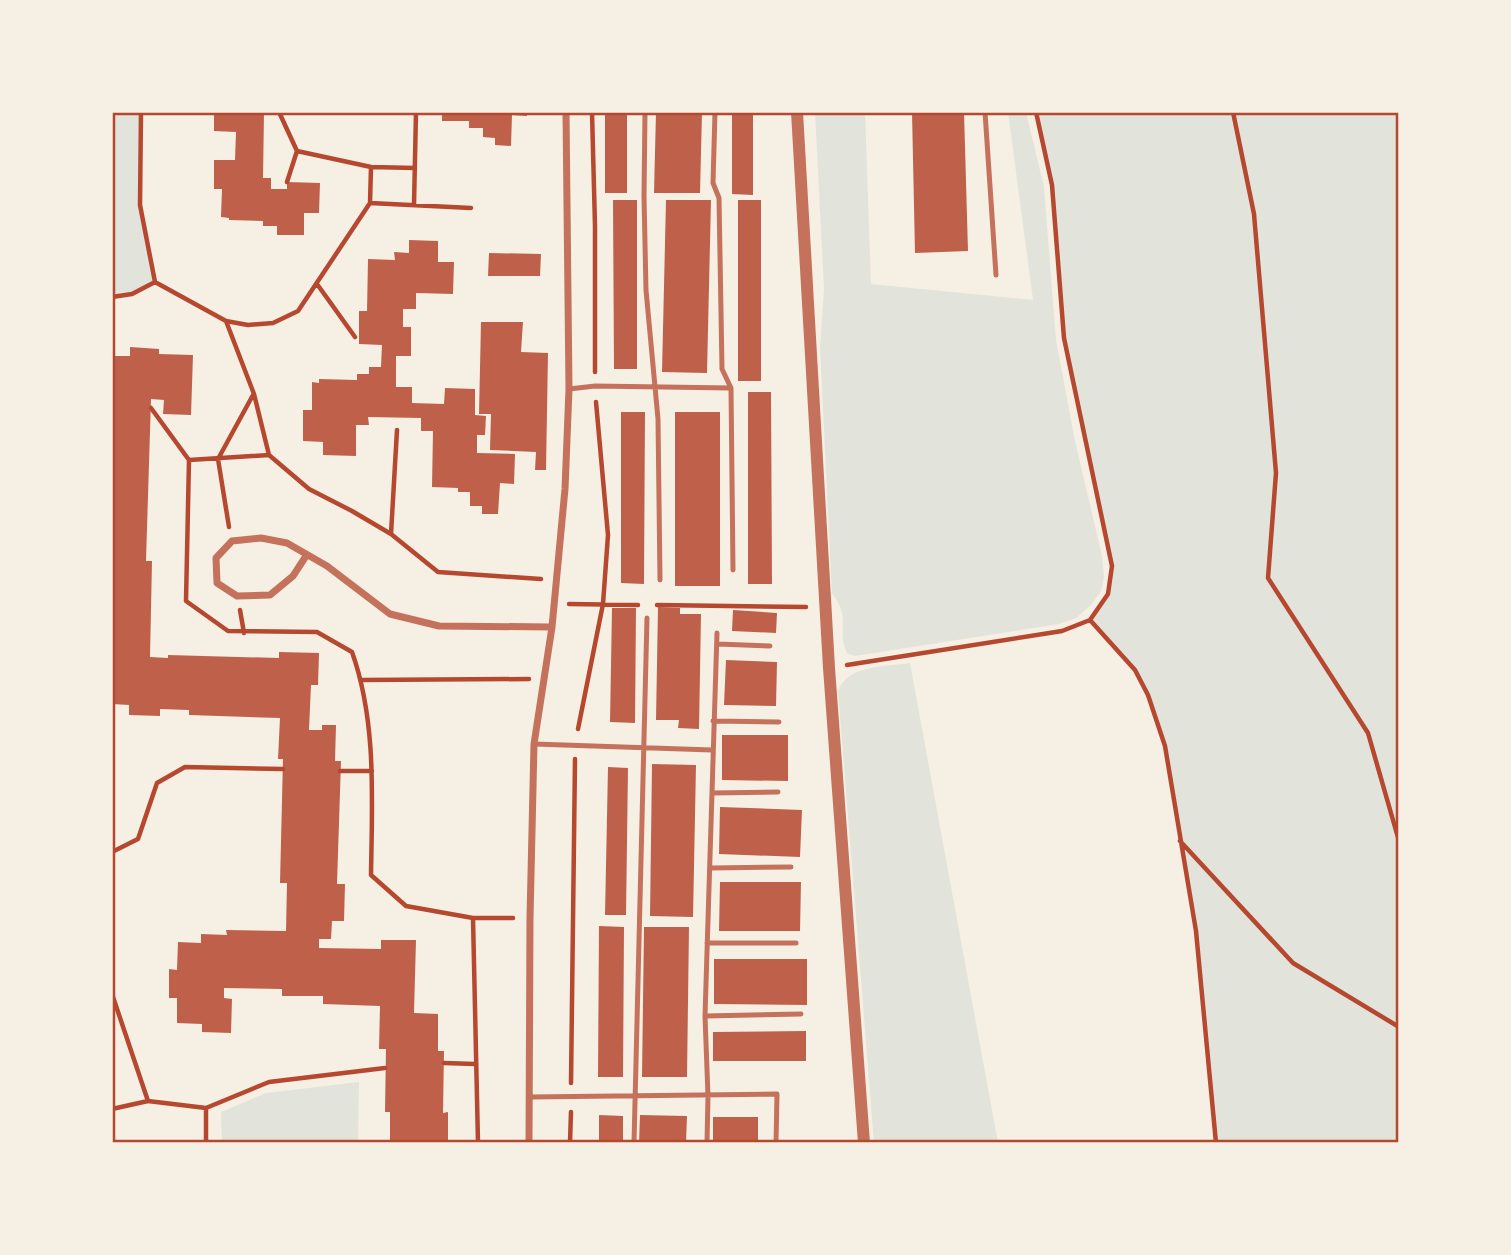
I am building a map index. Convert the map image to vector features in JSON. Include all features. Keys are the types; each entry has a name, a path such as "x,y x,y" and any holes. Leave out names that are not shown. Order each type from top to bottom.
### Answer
{"street":[{"path":"528,1143 534,744 558,581 569,389 566,112"},
{"path":"797,112 825,608 864,1143"},
{"path":"306,556 293,576 270,595 237,596 217,583 216,558 232,541 261,538 288,543 327,566 390,614 439,625 552,627"}],"lane":[{"path":"645,112 643,195 646,290 658,419 660,580"},
{"path":"715,112 713,183 719,198 722,369 731,388 733,570"},
{"path":"985,112 996,275"},
{"path":"569,389 595,386 731,388"},
{"path":"634,1143 647,618"},
{"path":"707,1143 705,1016 717,633"},
{"path":"717,645 770,646"},
{"path":"713,721 779,722"},
{"path":"534,744 712,750"},
{"path":"712,793 778,792"},
{"path":"710,868 791,867"},
{"path":"708,943 796,943"},
{"path":"705,1016 801,1014"},
{"path":"530,1097 777,1094 776,1143"}],"path":[{"path":"141,112 139,205 155,282 226,321 248,325 272,323 298,311 370,203 371,167"},
{"path":"279,112 297,151 287,182"},
{"path":"414,205 416,112"},
{"path":"570,1143 575,746 603,604 608,535 595,386 592,112"},
{"path":"829,667 1062,631 1090,620 1108,594 1112,566 1064,338 1052,185 1036,112"},
{"path":"1233,112 1254,215 1276,473 1268,578 1368,733 1399,841"},
{"path":"297,151 371,167 415,167"},
{"path":"370,203 471,208"},
{"path":"112,297 132,294 155,282"},
{"path":"317,284 355,337"},
{"path":"226,321 254,394 269,455 309,489 391,534 438,572 558,581"},
{"path":"232,541 218,459 254,394"},
{"path":"150,408 189,460 186,601 228,631 317,632 352,652 362,680 372,771 371,875 406,906 474,918 530,918"},
{"path":"391,534 397,430"},
{"path":"189,460 269,455"},
{"path":"748,606 825,608"},
{"path":"1090,620 1135,670 1148,695 1165,746 1196,932 1216,1143"},
{"path":"362,680 544,679"},
{"path":"112,852 138,839 157,783 185,767 283,769"},
{"path":"340,771 372,771"},
{"path":"1180,841 1293,963 1399,1027"},
{"path":"474,918 478,1143"},
{"path":"112,995 148,1101"},
{"path":"444,1063 475,1064"},
{"path":"112,1109 148,1101 206,1108 269,1082 385,1068"},
{"path":"206,1108 206,1143"}],"shaded area":[{"path":"112,112 141,112 140,205 155,282 132,294 112,297"},
{"path":"815,112 865,112 871,284 1033,300 1008,112 1026,112 1044,187 1056,340 1075,441 1102,556 1104,577 1101,591 1091,605 1076,618 1059,624 855,656 847,653 843,638 843,617 832,594 820,347 824,289"},
{"path":"1036,112 1399,112 1399,1143 1216,1143 1196,932 1165,746 1148,695 1135,670 1090,620 1108,594 1112,566 1064,338 1052,185"},
{"path":"910,663 998,1143 874,1143 838,691 843,682 859,671"},
{"path":"359,1082 358,1143 222,1143 221,1112 266,1093"}],"building":[{"path":"214,112 264,113 263,178 271,178 271,189 287,189 287,182 320,183 319,213 304,213 304,235 277,235 277,226 263,226 263,221 229,220 221,217 222,189 214,189 214,160 235,160 236,132 214,131"},
{"path":"442,112 527,112 527,116 512,115 511,146 495,145 495,138 483,137 483,128 469,128 469,121 442,121"},
{"path":"605,112 627,112 627,193 605,193"},
{"path":"656,112 702,112 700,193 654,193"},
{"path":"732,112 753,112 753,195 732,194"},
{"path":"912,112 964,112 968,251 915,253"},
{"path":"613,200 637,200 637,369 614,369"},
{"path":"666,200 711,200 707,373 662,372"},
{"path":"738,200 761,200 761,381 738,381"},
{"path":"409,240 438,241 438,262 454,262 453,294 416,293 416,309 403,309 403,327 411,327 411,356 396,356 396,387 412,387 412,403 444,404 445,388 475,389 475,415 486,416 485,435 477,435 477,453 515,454 514,484 500,483 498,514 482,514 482,506 470,506 470,492 458,492 458,488 432,487 433,431 421,431 421,418 368,417 369,425 356,425 356,456 323,455 323,442 303,441 303,410 312,410 312,382 319,383 319,379 357,380 357,374 369,374 369,367 381,367 382,345 359,344 359,311 367,311 368,259 395,260 394,252 409,253"},
{"path":"489,253 541,254 540,276 488,276"},
{"path":"481,322 523,322 521,352 548,353 546,470 535,470 536,452 490,450 491,414 479,414"},
{"path":"130,347 159,349 159,354 193,355 191,415 163,414 164,400 151,399 146,561 152,561 150,657 168,658 168,655 279,658 279,652 319,653 318,685 311,685 309,730 322,730 322,725 336,725 335,761 341,761 337,884 345,884 344,921 332,921 331,939 319,939 319,948 381,949 381,940 416,940 414,1013 438,1014 438,1051 444,1051 443,1113 448,1112 448,1143 390,1143 390,1112 385,1112 386,1049 379,1049 380,1006 323,1004 323,996 282,996 282,989 224,988 224,998 232,999 231,1033 202,1032 202,1024 177,1023 177,998 169,998 169,969 177,970 178,942 201,943 201,934 227,935 226,930 286,931 287,883 280,883 283,759 278,759 280,718 189,715 189,710 160,709 160,716 129,715 129,705 112,704 112,356 130,356"},
{"path":"748,392 771,392 772,584 748,584"},
{"path":"621,412 645,412 644,584 621,583"},
{"path":"675,412 720,412 720,586 675,586"},
{"path":"658,607 680,608 680,614 701,614 699,729 678,728 679,720 656,720"},
{"path":"612,608 636,608 635,723 610,722"},
{"path":"733,610 777,613 776,633 732,631"},
{"path":"726,660 777,662 776,706 724,705"},
{"path":"722,735 788,735 788,781 722,780"},
{"path":"652,764 696,765 693,917 650,916"},
{"path":"608,767 628,768 626,915 605,915"},
{"path":"720,807 802,810 800,857 719,854"},
{"path":"720,882 801,882 800,931 719,931"},
{"path":"599,926 624,927 623,1077 598,1077"},
{"path":"644,927 689,927 687,1077 642,1077"},
{"path":"714,959 807,959 807,1005 714,1004"},
{"path":"806,1031 806,1061 713,1061 713,1032"},
{"path":"599,1115 623,1116 623,1143 599,1143"},
{"path":"640,1115 687,1116 686,1143 639,1143"},
{"path":"713,1117 758,1117 758,1143 713,1143"}]}
